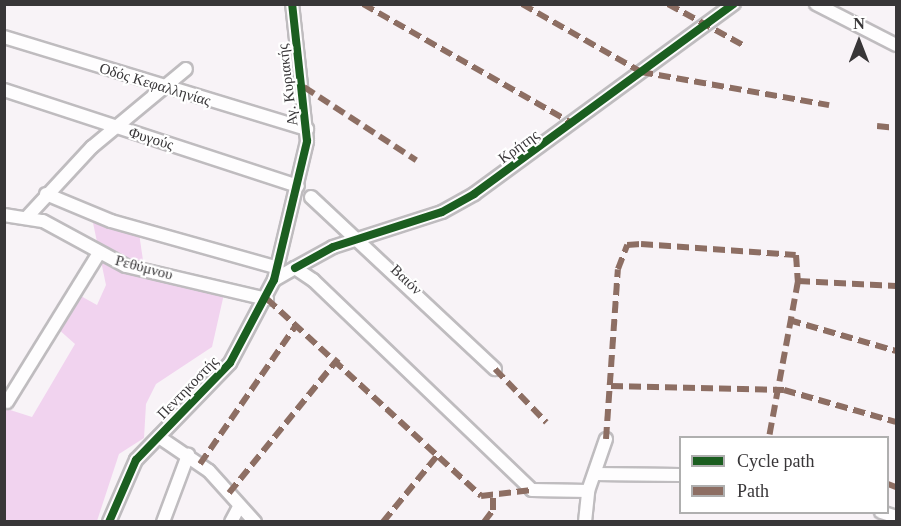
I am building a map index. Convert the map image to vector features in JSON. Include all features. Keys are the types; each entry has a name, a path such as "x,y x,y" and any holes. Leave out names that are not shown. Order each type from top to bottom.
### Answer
{"street":[{"name":"Αγ. Κυριακής","path":"276,274 298,186 307,129 292,4"},
{"name":"Κρήτης","path":"276,274 295,268 358,237 442,212 474,194 734,4"},
{"path":"816,4 897,45"},
{"name":"Οδός Κεφαλληνίας","path":"4,37 160,87 307,129"},
{"path":"4,215 28,216 46,194 113,128 160,87 186,69"},
{"name":"Φυγούς","path":"4,90 113,128 298,186"},
{"path":"46,194 111,221 276,274"},
{"name":"Βαιόν","path":"311,197 358,237 495,369"},
{"name":"Ρεθύμνου","path":"28,216 126,266 267,299"},
{"path":"7,402 99,253"},
{"path":"295,268 532,490 588,491"},
{"name":"Πεντηκοστής","path":"109,522 136,460 230,363 267,299 276,274"},
{"path":"159,437 188,454 255,522"},
{"path":"585,522 588,491 596,474 606,439"},
{"path":"163,522 188,454"},
{"path":"596,474 679,475"},
{"path":"231,522 239,507"}],"shaded area":[{"path":"92,218 139,233 145,274 224,294 212,347 156,384 146,404 144,438 119,454 97,521 5,521 4,408 32,417 75,344 57,328 79,295 97,305 106,285"}],"marked path":[{"path":"363,4 573,124"},
{"path":"522,4 641,72 829,105"},
{"path":"668,4 743,45"},
{"path":"304,87 416,160"},
{"path":"877,126 896,128"},
{"path":"606,439 618,269 627,245 641,244 796,255 798,281 769,436"},
{"path":"798,281 896,286"},
{"path":"267,299 481,496 532,490"},
{"path":"789,320 896,351"},
{"path":"200,464 297,324"},
{"path":"229,493 338,359"},
{"path":"495,369 546,422"},
{"path":"611,386 784,390 896,422"},
{"path":"383,522 437,456"},
{"path":"889,484 896,487"},
{"path":"484,522 493,510 493,495"}],"cycle path":[{"path":"109,522 136,460 230,363 274,280 307,141 292,4"},
{"path":"295,268 333,247 442,212 474,194 734,4"}]}
